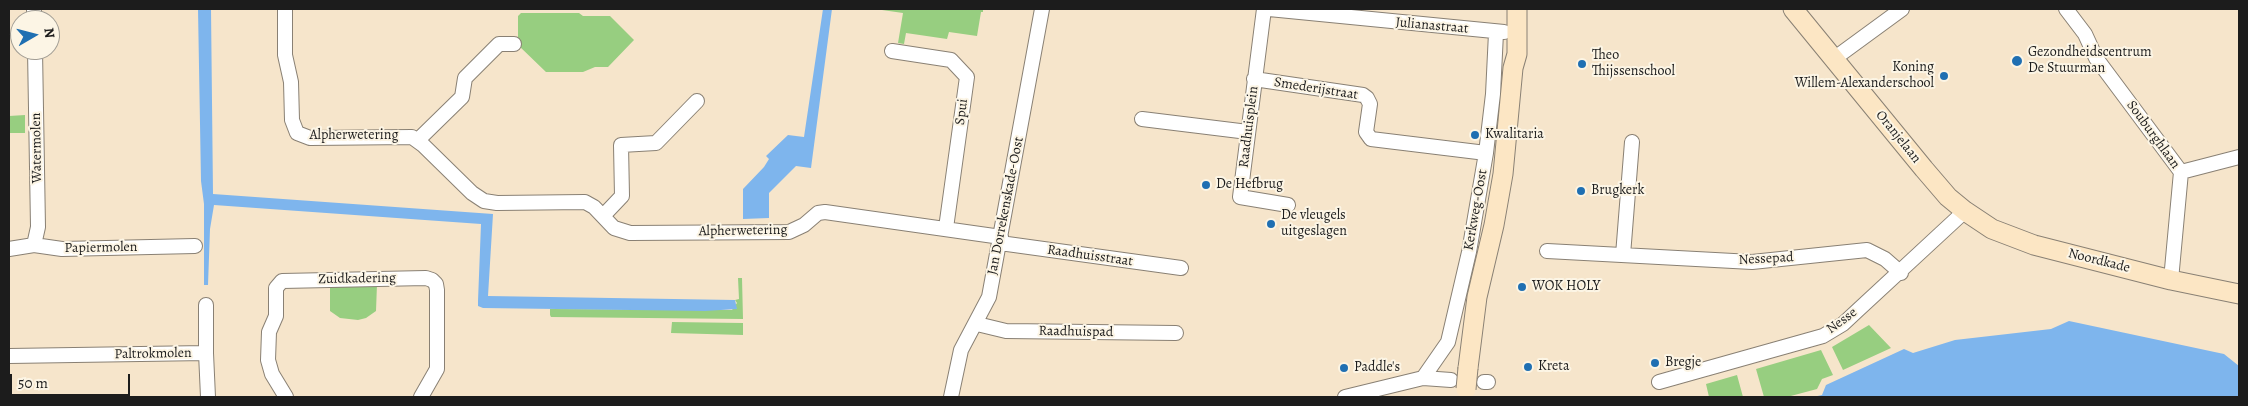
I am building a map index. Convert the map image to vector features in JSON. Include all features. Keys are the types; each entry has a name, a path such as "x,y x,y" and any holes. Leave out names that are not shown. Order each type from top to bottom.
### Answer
{"street":[{"name":"Alpherwetering","path":"285,9 285,55 291,82 292,120 297,133 310,138 406,136 418,140 472,192 484,201 497,203 585,202 594,207 618,230 630,233 789,232 804,225 818,213 825,212 946,228 1000,240"},
{"name":"Jan Dorrekenskade-Oost","path":"951,397 962,350 990,297 1042,9"},
{"name":"Raadhuisplein","path":"1264,9 1240,197 1288,205"},
{"name":"Julianastraat","path":"1269,9 1501,32"},
{"name":"Kerkweg-Oost","path":"1423,378 1448,342 1469,252 1486,153 1505,9"},
{"name":"Kerkweg-Oost","path":"1466,397 1477,297 1494,225 1503,174 1516,54 1517,9"},
{"name":"Oranjelaan","path":"1793,9 1924,169 1948,196 1965,211"},
{"path":"1835,58 1902,9"},
{"name":"Souburghlaan","path":"2066,9 2085,34 2096,58 2181,172 2171,280"},
{"name":"Kerkweg-Oost","path":"1501,32 1513,68"},
{"name":"Alpherwetering","path":"418,140 462,97 465,78 499,44 514,44"},
{"name":"Spui","path":"892,52 951,60 967,77 946,228"},
{"name":"Watermolen","path":"34,244 38,227 35,60"},
{"name":"Smederijstraat","path":"1254,79 1363,95 1370,104 1366,132 1371,139 1486,153"},
{"path":"603,216 622,196 620,145 656,143 696,101"},
{"path":"1142,119 1248,132"},
{"path":"1623,255 1632,142"},
{"path":"2181,172 2239,157"},
{"name":"Nesse","path":"1659,382 1823,336 1842,324 1900,273 1965,211"},
{"name":"Noordkade","path":"1965,211 1992,229 2034,245 2171,280 2239,294"},
{"name":"Raadhuisstraat","path":"1000,240 1099,258 1181,268"},
{"name":"Papiermolen","path":"9,249 34,244 62,249 195,246"},
{"name":"Nessepad","path":"1547,251 1752,262 1867,250 1885,258 1900,273"},
{"name":"Zuidkadering","path":"286,397 272,374 268,360 269,332 276,316 276,288 282,281 426,278 436,284 437,290 437,369 421,397"},
{"name":"Paltrokmolen","path":"206,305 208,397"},
{"name":"Raadhuispad","path":"976,324 1006,330 1176,333"},
{"name":"Paltrokmolen","path":"9,356 206,353"},
{"path":"1345,397 1423,378 1451,380"}],"green space":[{"path":"875,9 983,9 983,12 981,12 977,36 949,32 947,39 906,33 904,44 898,43 903,13"},
{"path":"521,13 579,13 583,16 610,16 634,40 608,67 595,67 583,72 546,72 518,45 518,16"},
{"path":"25,115 25,133 9,133 9,116"},
{"path":"738,278 742,278 743,319 551,317 550,315 550,309 732,310 737,303 735,300 739,299"},
{"path":"330,284 377,284 376,311 366,318 358,320 340,318 330,311"},
{"path":"672,322 743,323 743,335 671,333"},
{"path":"1869,325 1891,348 1843,370 1832,347"},
{"path":"1821,350 1833,375 1822,379 1817,389 1787,397 1764,397 1756,369"},
{"path":"1737,375 1743,397 1709,397 1706,384"}],"water":[{"path":"198,9 211,9 213,194 493,214 488,296 735,300 737,309 705,311 483,308 478,306 481,224 214,205 210,229 208,285 204,285 204,204 201,181"},
{"path":"823,9 832,9 811,168 796,166 769,193 769,218 743,219 743,189 764,167 769,159 766,156 788,135 804,137"},
{"path":"2069,321 2224,354 2239,366 2239,397 1813,397 1822,395 1826,385 1904,349 1913,353 1955,340 2051,329"}],"place":[{"name":"Gezondheidscentrum De Stuurman","path":"2017,61"},
{"name":"Theo Thijssenschool","path":"1582,64"},
{"name":"Koning Willem-Alexanderschool","path":"1944,76"},
{"name":"Kwalitaria","path":"1475,135"},
{"name":"De Hefbrug","path":"1206,185"},
{"name":"Brugkerk","path":"1581,191"},
{"name":"De vleugels uitgeslagen","path":"1271,224"},
{"name":"WOK HOLY","path":"1522,287"},
{"name":"Bregje","path":"1655,363"},
{"name":"Kreta","path":"1528,367"},
{"name":"Paddle's","path":"1344,368"}]}
